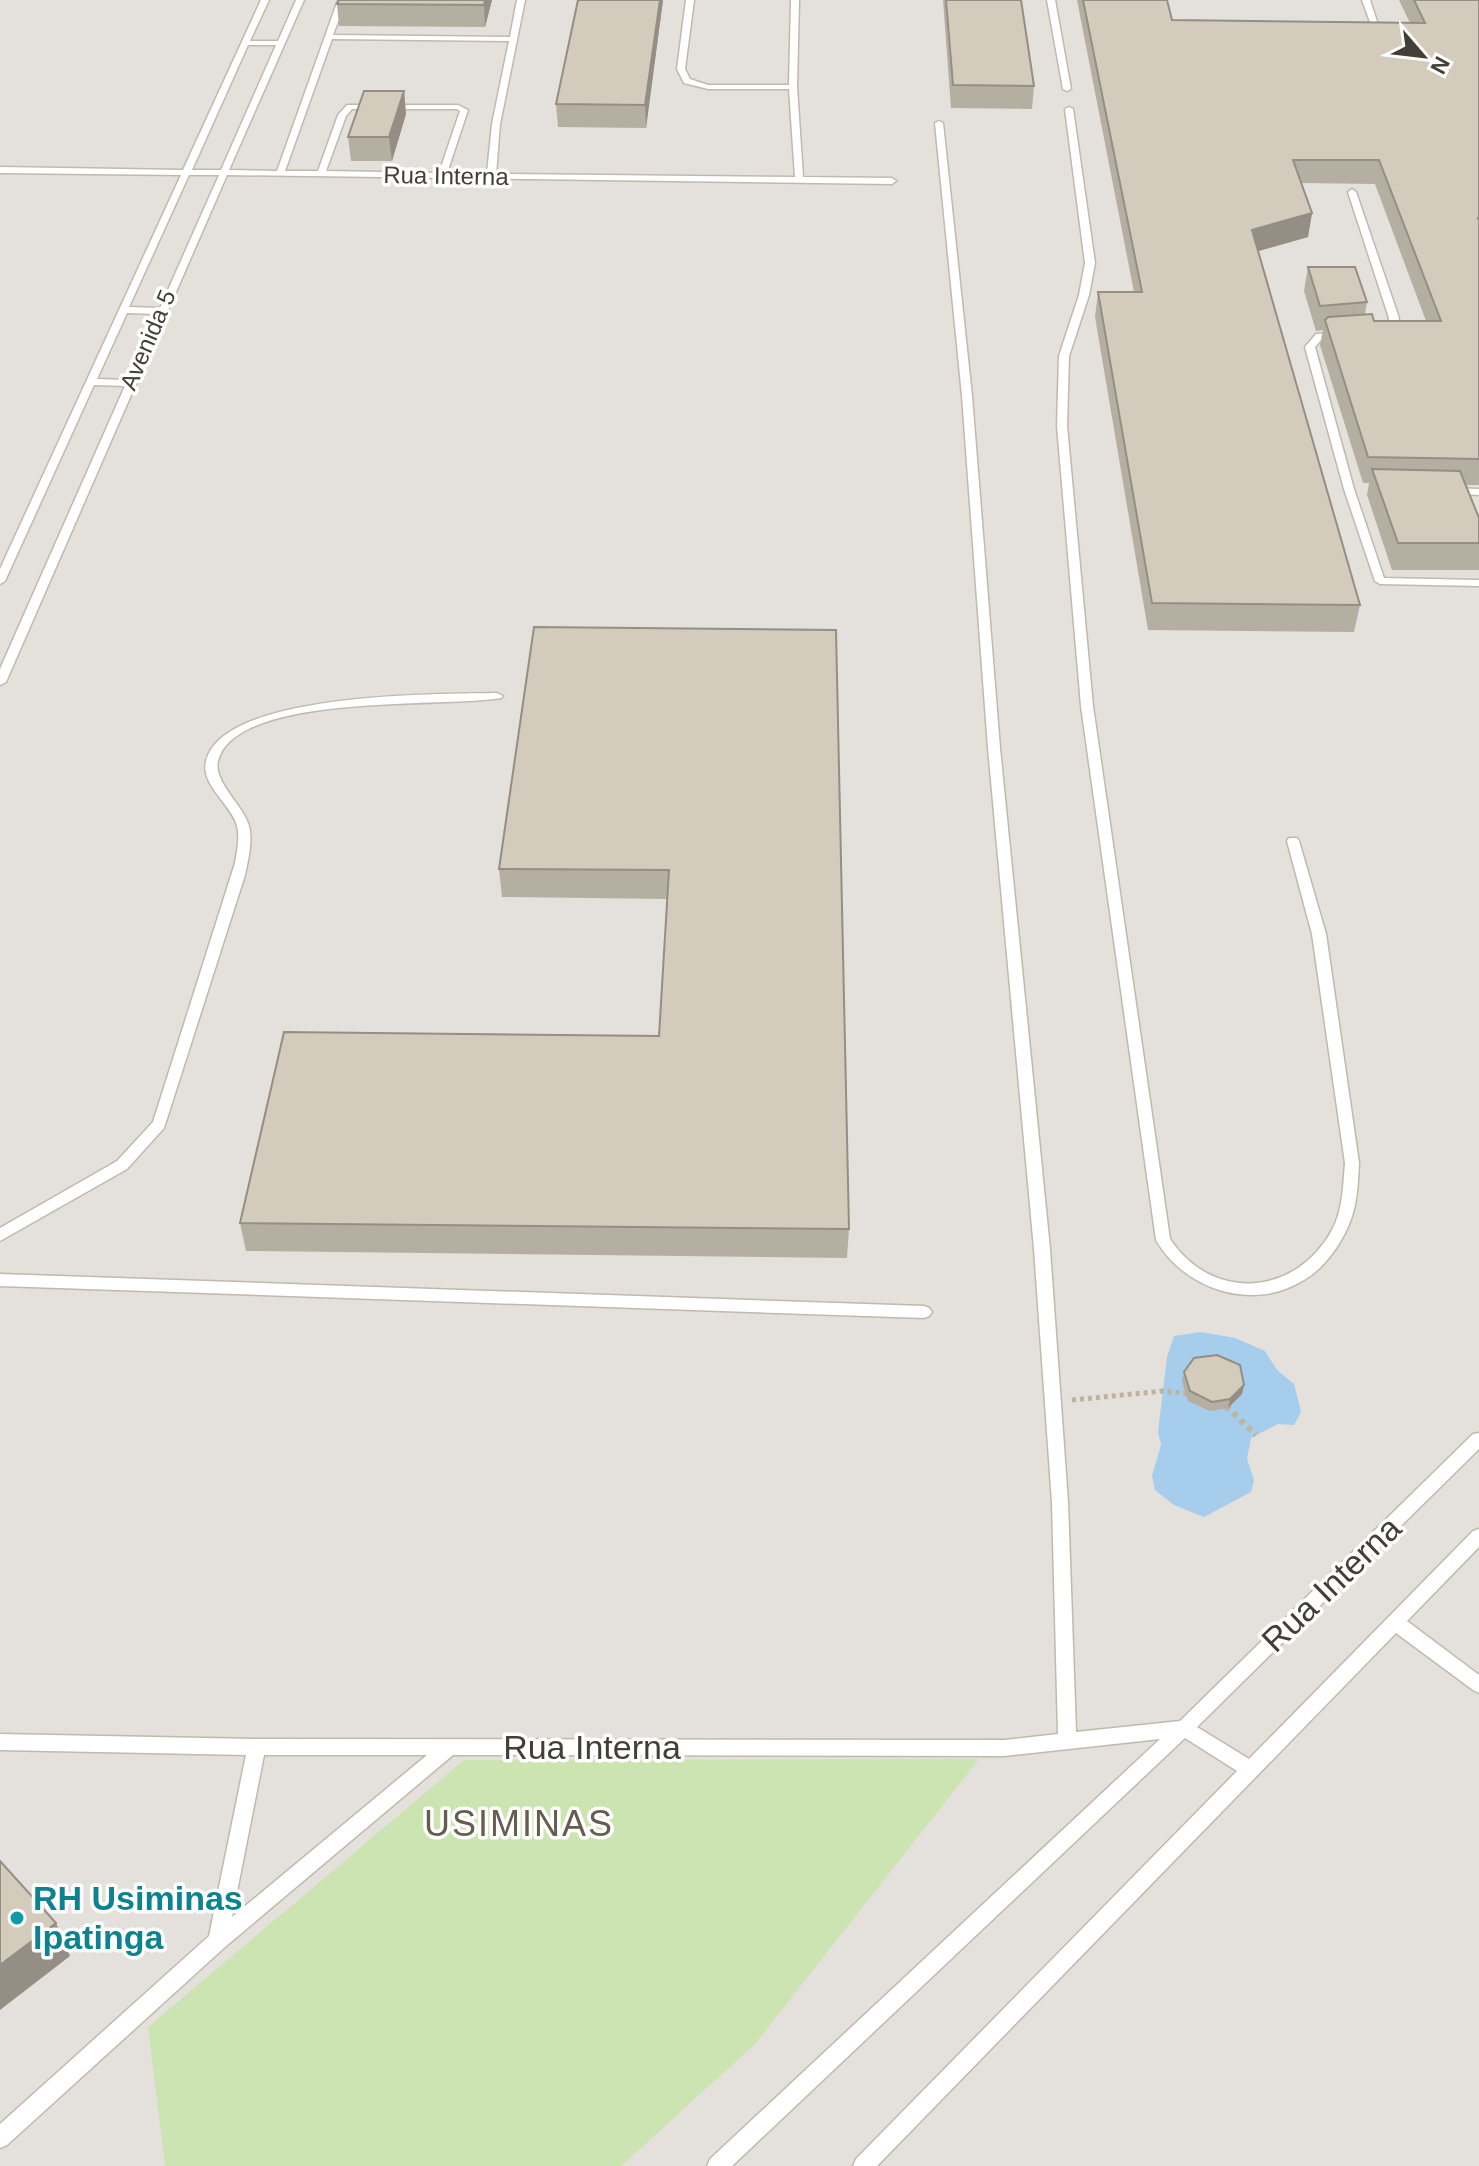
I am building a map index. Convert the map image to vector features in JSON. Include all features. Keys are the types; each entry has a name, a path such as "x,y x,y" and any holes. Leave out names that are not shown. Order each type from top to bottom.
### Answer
{"lane":[{"name":"Avenida 5","path":"0,581 265,0"},
{"name":"Avenida 5","path":"0,682 3,669 300,0"},
{"path":"280,173 342,0"},
{"path":"491,177 494,138 521,0"},
{"path":"690,0 681,69 687,81 708,87 793,87"},
{"path":"795,0 793,87 799,180"},
{"path":"1051,0 1067,89"},
{"path":"1366,0 1381,41"},
{"path":"329,37 513,39"},
{"path":"245,43 281,43"},
{"path":"321,174 342,115 350,107 458,107 464,110 442,176"},
{"path":"1069,109 1090,263 1084,295 1065,348 1062,426 1091,736 1163,1240 1172,1258 1186,1271 1205,1280 1231,1286 1263,1289 1297,1277 1339,1233 1349,1202 1352,1163 1319,934 1293,841"},
{"path":"939,123 967,396 994,748 1060,1502 1067,1741"},
{"name":"Rua Interna","path":"0,170 892,181"},
{"path":"1352,192 1394,318 1393,327 1379,332"},
{"path":"125,310 161,311"},
{"path":"1348,334 1319,336 1310,347 1349,489 1380,581 1479,583"},
{"path":"90,382 130,383"},
{"path":"1349,489 1364,489"},
{"path":"1436,491 1479,492"},
{"path":"0,1235 122,1165 159,1124 239,875 244,840 242,823 214,775 212,762 222,742 265,719 318,706 497,696"},
{"path":"0,1280 924,1312"},
{"name":"Rua Interna","path":"717,2166 1184,1728 1479,1439"},
{"path":"863,2166 1479,1536"},
{"path":"1395,1622 1479,1685"},
{"path":"1184,1728 1250,1770"},
{"name":"Rua Interna","path":"0,1742 257,1747 1004,1748 1184,1728"},
{"path":"0,2138 218,1941 451,1746"},
{"path":"218,1941 257,1747"}],"path":[{"path":"1052,1401 1163,1391 1196,1396"},
{"path":"1219,1404 1231,1408 1256,1435"}],"shaded area":[{"path":"0,0 1479,0 1479,2166 0,2166"}],"green space":[{"path":"979,1759 755,2044 621,2166 165,2166 148,2027 464,1760"}],"water":[{"path":"1201,1332 1235,1338 1265,1351 1277,1370 1294,1384 1301,1412 1294,1425 1278,1424 1251,1438 1247,1459 1254,1480 1251,1492 1204,1517 1174,1505 1155,1490 1152,1476 1161,1445 1158,1432 1167,1357 1174,1336"}],"building":[{"path":"339,0 485,0 484,5 337,4"},
{"path":"578,0 660,0 645,105 556,104"},
{"path":"946,0 1021,0 1034,86 953,85"},
{"path":"1083,0 1167,0 1172,20 1425,23 1414,0 1479,0 1479,459 1368,457 1325,320 1328,317 1372,314 1374,321 1441,321 1379,160 1293,160 1312,213 1252,230 1360,605 1152,603 1098,292 1142,292"},
{"path":"364,91 404,91 389,137 348,137"},
{"path":"1308,267 1355,267 1367,302 1320,306"},
{"path":"1372,469 1460,471 1479,518 1479,543 1398,543"},
{"path":"534,627 836,630 849,1229 240,1223 284,1032 659,1036 669,870 499,869"},
{"path":"1217,1355 1240,1365 1244,1385 1230,1399 1212,1402 1190,1391 1184,1372 1194,1358"},
{"path":"0,1861 56,1923 0,1965"}],"place":[{"name":"RH Usiminas Ipatinga","path":"17,1918"}],"district":[{"name":"USIMINAS","path":"519,1823"}]}
